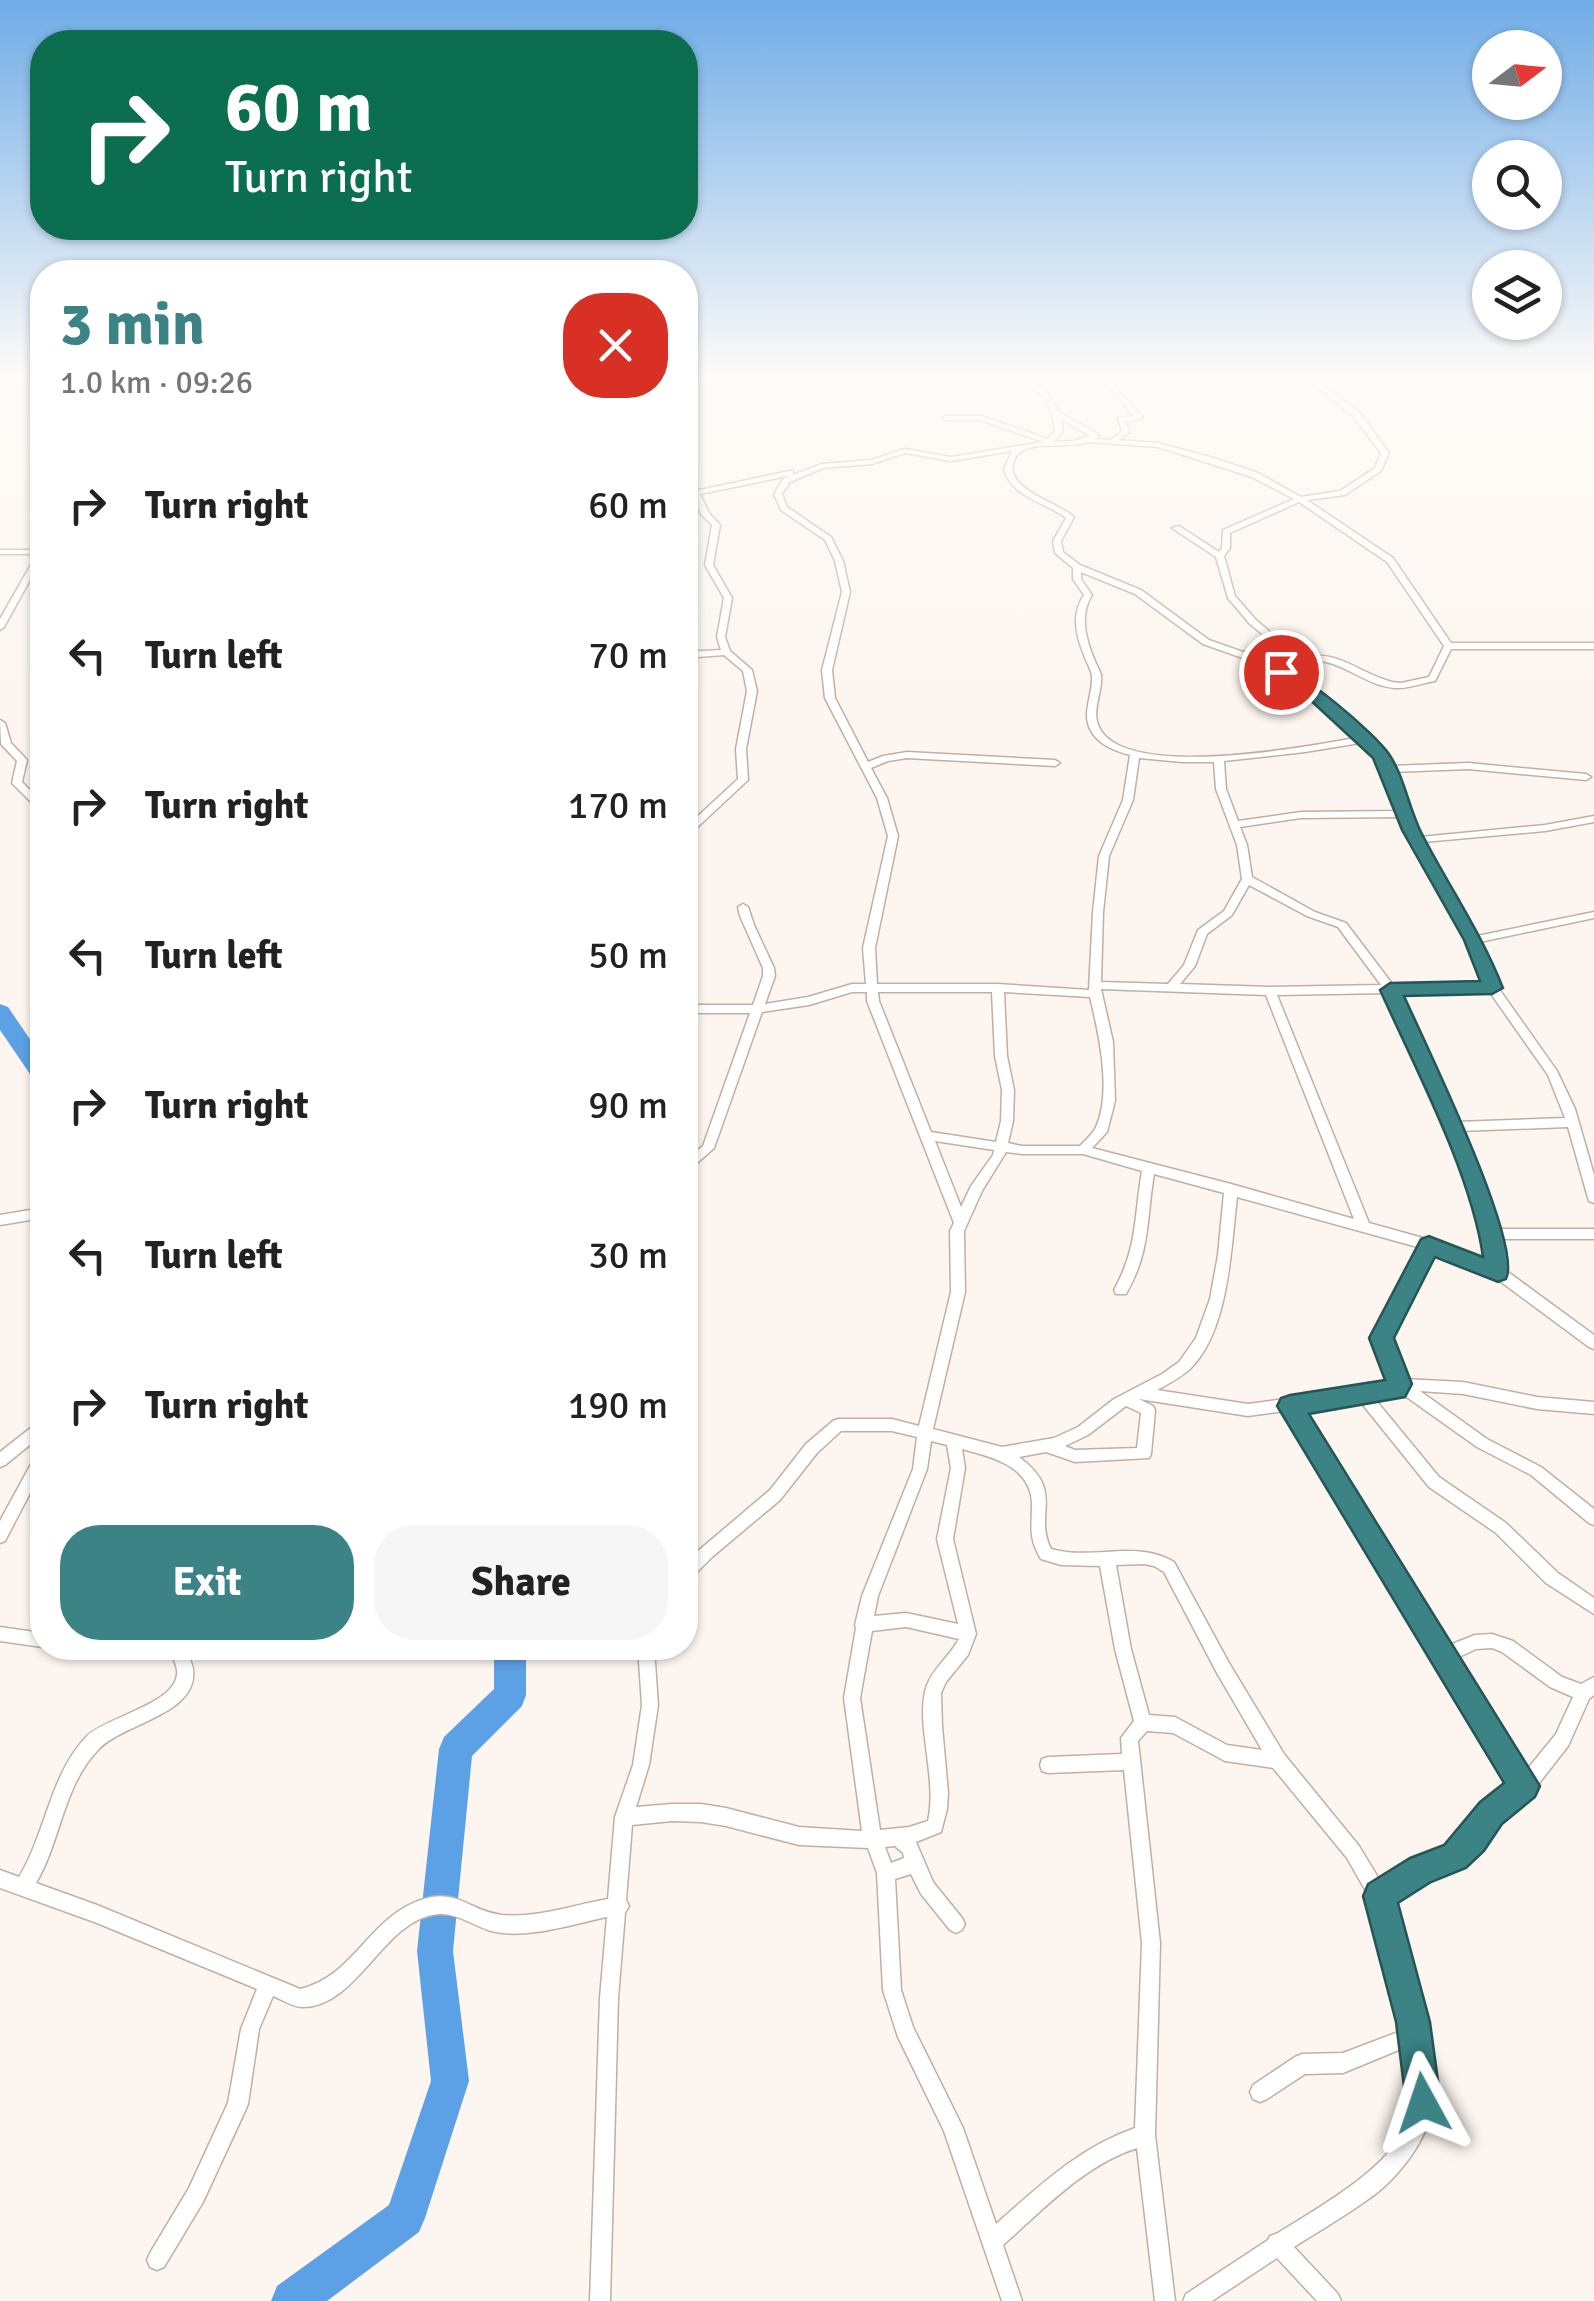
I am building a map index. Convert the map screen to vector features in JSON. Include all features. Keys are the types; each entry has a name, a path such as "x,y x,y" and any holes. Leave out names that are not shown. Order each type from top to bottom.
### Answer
{"street":[{"path":"698,492 753,480"},
{"path":"788,480 781,484 778,500 835,548 846,592 827,670 830,698 882,798 893,836 870,948 878,1018 929,1136 961,1224"},
{"path":"1011,480 1070,517 1057,545 1059,553 1077,567 1132,588 1193,635 1291,676 1381,756 1416,840 1474,940 1492,988 1553,1074 1573,1122 1593,1196"},
{"path":"1261,480 1300,500 1390,560 1448,646"},
{"path":"1220,556 1226,548 1226,532 1300,500 1336,495 1363,480"},
{"path":"698,504 716,525 708,565 728,598 721,624 726,652 746,670 752,691 741,749 743,780 698,821"},
{"path":"1176,528 1220,556 1230,596 1252,621 1300,660"},
{"path":"0,552 30,552"},
{"path":"1077,567 1077,579 1088,595 1081,602 1080,612 1085,654 1096,674 1091,705 1094,730 1105,744 1134,756 1218,760 1364,739"},
{"path":"0,627 30,573"},
{"path":"1448,646 1594,646"},
{"path":"1291,676 1300,660 1312,655 1328,656 1382,682 1400,686 1432,679 1448,646"},
{"path":"1242,655 1268,649 1287,650"},
{"path":"698,653 726,652"},
{"path":"0,723 6,744 22,760 17,783 30,795"},
{"path":"865,767 886,758 907,756 1055,764"},
{"path":"1082,1150 1101,1132 1110,1091 1107,1042 1095,989 1104,856 1128,800 1134,756"},
{"path":"1172,986 1189,966 1202,932 1228,914 1247,879 1221,790 1218,760"},
{"path":"1388,769 1468,766 1586,777"},
{"path":"1234,825 1301,815 1404,814"},
{"path":"1416,840 1545,828 1594,819"},
{"path":"1247,879 1310,914 1342,926 1390,990 1452,1127 1492,1234 1498,1272"},
{"path":"698,1157 708,1148 724,1112 754,1009 770,970 747,929 742,907"},
{"path":"1474,940 1594,915"},
{"path":"698,1009 754,1009 852,988 1172,986 1270,992 1492,988"},
{"path":"998,988 1001,1056 1008,1090 1001,1147 961,1224 956,1242 958,1292 925,1431 920,1469 888,1543 863,1624 852,1698 872,1837 886,1873 892,1990 953,2128 1012,2301"},
{"path":"1270,992 1362,1226"},
{"path":"1452,1127 1573,1122"},
{"path":"929,1136 1001,1147 1082,1150 1429,1245 1498,1272 1594,1342"},
{"path":"1122,1290 1140,1250 1149,1168"},
{"path":"1002,1454 1047,1446 1082,1431 1190,1360 1215,1303 1225,1258 1232,1189"},
{"path":"0,1220 30,1215"},
{"path":"1492,1234 1594,1234"},
{"path":"1429,1245 1382,1338 1399,1384 1482,1443 1536,1471 1594,1518"},
{"path":"1131,1396 1162,1396 1230,1409 1290,1406 1396,1389 1399,1384"},
{"path":"1399,1384 1463,1388 1538,1403 1594,1408"},
{"path":"1363,1395 1434,1482 1501,1528 1552,1578 1594,1608"},
{"path":"1131,1396 1148,1410"},
{"path":"1047,1446 1075,1456 1144,1454 1148,1410 1162,1396"},
{"path":"1290,1406 1524,1786"},
{"path":"698,1558 772,1497 803,1457 836,1426 866,1423 925,1431 1002,1454 1034,1481 1040,1501 1036,1532 1042,1549 1059,1559 1150,1556 1169,1567 1222,1668 1278,1760 1353,1852 1379,1896 1418,2046 1424,2095 1422,2112 1396,2158 1372,2184 1193,2301"},
{"path":"0,1461 30,1437"},
{"path":"624,1817 698,1812 740,1818 801,1837 898,1837 930,1830 937,1822 940,1786 933,1694 942,1670 966,1648 968,1634 944,1539 958,1468 953,1440"},
{"path":"0,1536 30,1480"},
{"path":"1107,1560 1123,1649 1144,1723"},
{"path":"863,1624 906,1620 968,1634"},
{"path":"0,1634 30,1638"},
{"path":"1379,1896 1421,1870 1455,1856 1473,1840 1491,1813 1524,1786 1562,1740 1589,1689 1556,1682 1507,1646 1492,1640 1475,1642 1444,1655"},
{"path":"23,1887 42,1856 72,1772 92,1742 110,1728 167,1702 184,1686 188,1668 184,1660"},
{"path":"600,2301 610,1998 624,1817 641,1766 650,1705 647,1660"},
{"path":"1165,2301 1145,2135 1151,1943 1128,1738 1144,1723 1175,1724 1225,1753 1278,1760"},
{"path":"1048,1765 1130,1762"},
{"path":"898,1837 910,1848 927,1888 956,1924"},
{"path":"886,1873 915,1864"},
{"path":"0,1879 98,1914 300,1998 324,1993 344,1980 394,1924 415,1911 438,1904 455,1904 492,1922 511,1924 620,1906"},
{"path":"157,2260 196,2195 238,2104 250,2029 267,1987"},
{"path":"1260,2092 1302,2064 1342,2062 1401,2040 1418,2046"},
{"path":"993,2240 1074,2168 1109,2148 1145,2135"},
{"path":"1277,2243 1332,2301"}],"waterway":[{"path":"0,1012 30,1056"},
{"path":"292,2301 405,2218 450,2081 435,1951 456,1749 510,1695 510,1660"}],"route":[{"path":"1281,672 1313,693 1381,756 1411,830 1474,940 1492,988 1390,990 1452,1127 1492,1234 1498,1272 1429,1245 1388,1319 1382,1338 1386,1358 1399,1384 1396,1389 1290,1406 1524,1786 1491,1813 1473,1840 1455,1856 1421,1870 1379,1896 1413,2022 1424,2086 1423,2103"}]}
